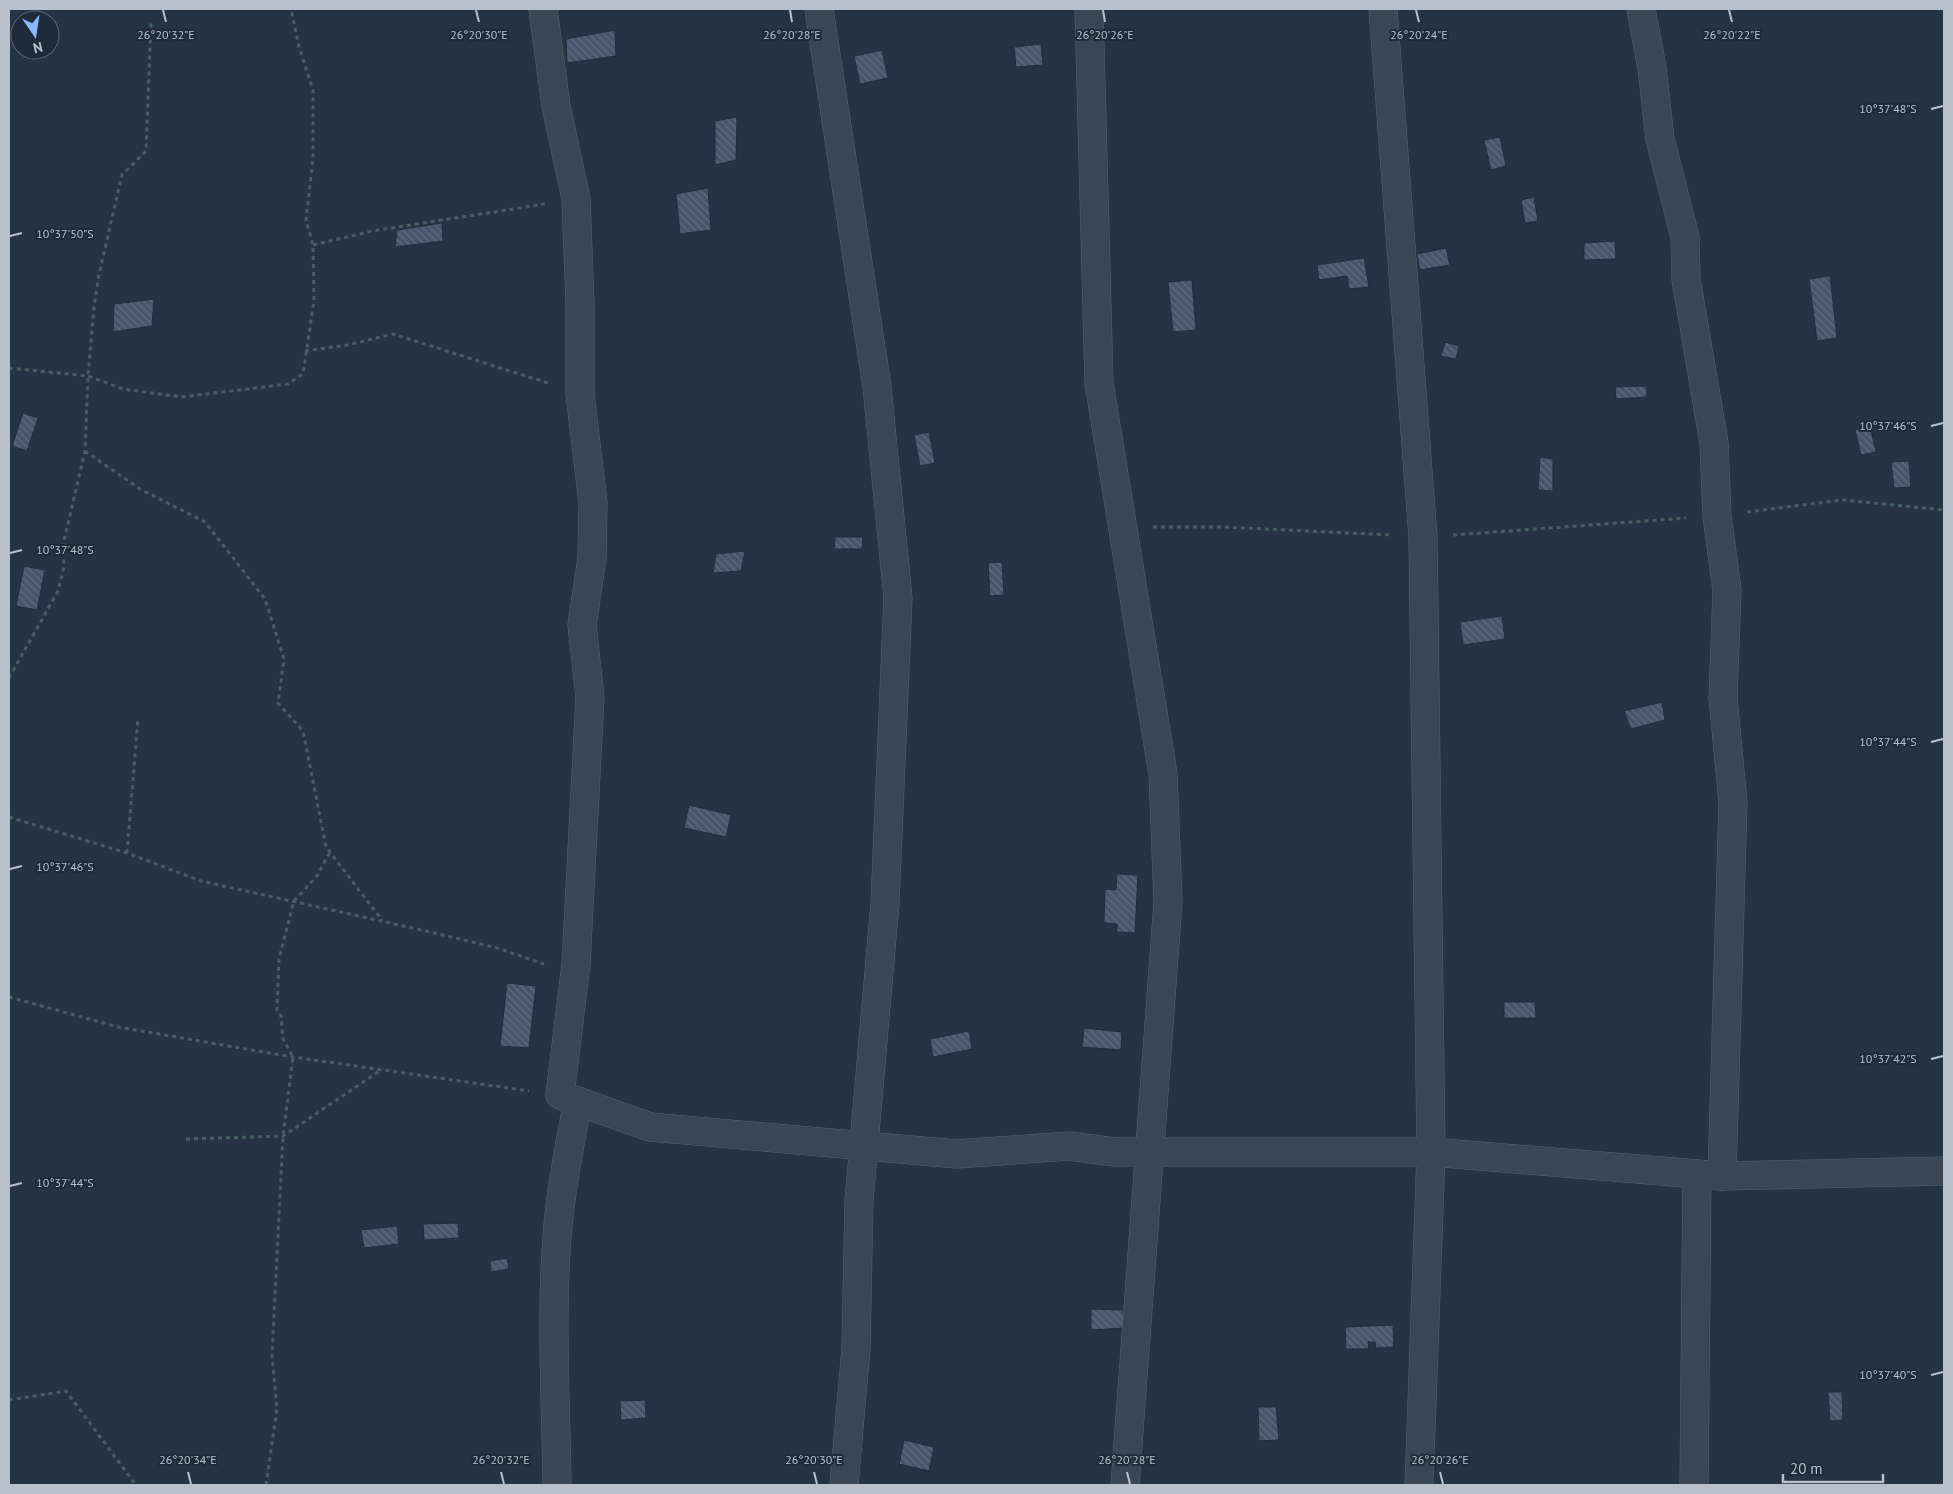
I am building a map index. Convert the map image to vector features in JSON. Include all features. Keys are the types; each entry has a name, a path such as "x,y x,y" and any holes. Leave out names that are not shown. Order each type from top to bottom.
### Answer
{"street":[{"path":"543,9 556,106 576,199 580,303 580,394 593,503 592,558 582,625 590,697 569,1098 558,1227 555,1303 557,1485"},
{"path":"819,9 877,387 898,598 885,902 859,1201 856,1348 844,1485"},
{"path":"1089,9 1100,383 1163,774 1168,902 1148,1152 1125,1485"},
{"path":"1384,9 1424,537 1431,1152 1419,1485"},
{"path":"1641,9 1652,68 1660,139 1684,237 1686,280 1714,443 1717,516 1726,590 1723,698 1733,802 1709,1175 1694,1485"},
{"path":"569,1098 650,1127 957,1154 1069,1146 1115,1152 1431,1152 1709,1175 1944,1171"}],"path":[{"path":"9,368 88,376 123,389 181,397 288,384 303,374 314,300 313,245 306,220 313,159 313,90 299,47 291,9"},
{"path":"9,678 58,591 64,567 63,546 85,452 88,376 98,282 122,175 146,151 150,22"},
{"path":"313,245 372,231 576,199"},
{"path":"305,351 347,345 393,334 580,394"},
{"path":"85,452 140,489 205,522 265,598 284,659 278,703 304,731 326,847 382,921"},
{"path":"1123,528 1223,527 1424,537 1717,516 1843,500 1944,510"},
{"path":"127,852 138,718"},
{"path":"9,816 127,852 201,881 497,948 552,967"},
{"path":"266,1485 277,1408 272,1356 283,1136 293,1057 283,1039 281,1016 277,1010 279,959 294,901 317,876 330,852"},
{"path":"9,997 103,1024 293,1057 569,1098"},
{"path":"186,1138 283,1136 382,1070"},
{"path":"9,1400 66,1391 136,1485"}],"building":[{"path":"615,30 616,56 567,63 566,39"},
{"path":"1041,44 1043,65 1016,67 1014,47"},
{"path":"882,50 888,78 860,84 854,56"},
{"path":"737,117 736,160 715,165 715,121"},
{"path":"1500,137 1506,166 1491,170 1484,140"},
{"path":"708,188 711,230 680,234 676,194"},
{"path":"1534,197 1538,221 1525,223 1521,200"},
{"path":"442,223 443,241 395,247 397,230"},
{"path":"1615,241 1616,259 1584,260 1584,243"},
{"path":"1446,248 1450,265 1420,270 1417,254"},
{"path":"1364,258 1369,287 1349,289 1347,276 1319,280 1317,265"},
{"path":"1830,276 1837,338 1817,341 1809,279"},
{"path":"1192,280 1196,330 1173,332 1168,282"},
{"path":"154,299 152,326 113,332 114,304"},
{"path":"1445,342 1459,346 1456,359 1441,356"},
{"path":"1646,386 1647,397 1616,399 1615,387"},
{"path":"23,413 38,418 27,451 12,446"},
{"path":"1870,426 1876,452 1861,455 1855,430"},
{"path":"929,432 935,463 920,466 914,435"},
{"path":"1540,457 1553,459 1553,491 1538,490"},
{"path":"1909,461 1911,487 1894,488 1891,462"},
{"path":"835,537 863,537 862,549 834,549"},
{"path":"745,551 741,571 713,573 716,554"},
{"path":"1002,562 1004,595 990,596 988,563"},
{"path":"24,566 45,570 37,610 16,606"},
{"path":"1502,616 1505,639 1463,645 1460,622"},
{"path":"1662,702 1665,720 1631,729 1624,711"},
{"path":"689,805 731,815 726,837 684,828"},
{"path":"1117,874 1138,875 1135,933 1117,932 1117,924 1104,923 1105,889 1116,890"},
{"path":"507,983 536,986 529,1048 500,1046"},
{"path":"1504,1002 1535,1002 1536,1018 1504,1018"},
{"path":"1084,1028 1122,1032 1121,1050 1082,1047"},
{"path":"969,1031 972,1049 933,1057 930,1039"},
{"path":"458,1223 459,1238 424,1240 423,1224"},
{"path":"397,1226 399,1244 364,1248 361,1230"},
{"path":"507,1258 509,1269 491,1272 490,1261"},
{"path":"1091,1309 1123,1310 1124,1328 1091,1330"},
{"path":"1393,1325 1394,1347 1376,1348 1375,1342 1368,1342 1369,1349 1346,1349 1345,1327"},
{"path":"1828,1392 1842,1392 1843,1420 1830,1421"},
{"path":"645,1400 646,1418 621,1420 620,1401"},
{"path":"1258,1407 1276,1407 1279,1440 1259,1441"},
{"path":"904,1440 934,1447 929,1471 899,1464"}]}
